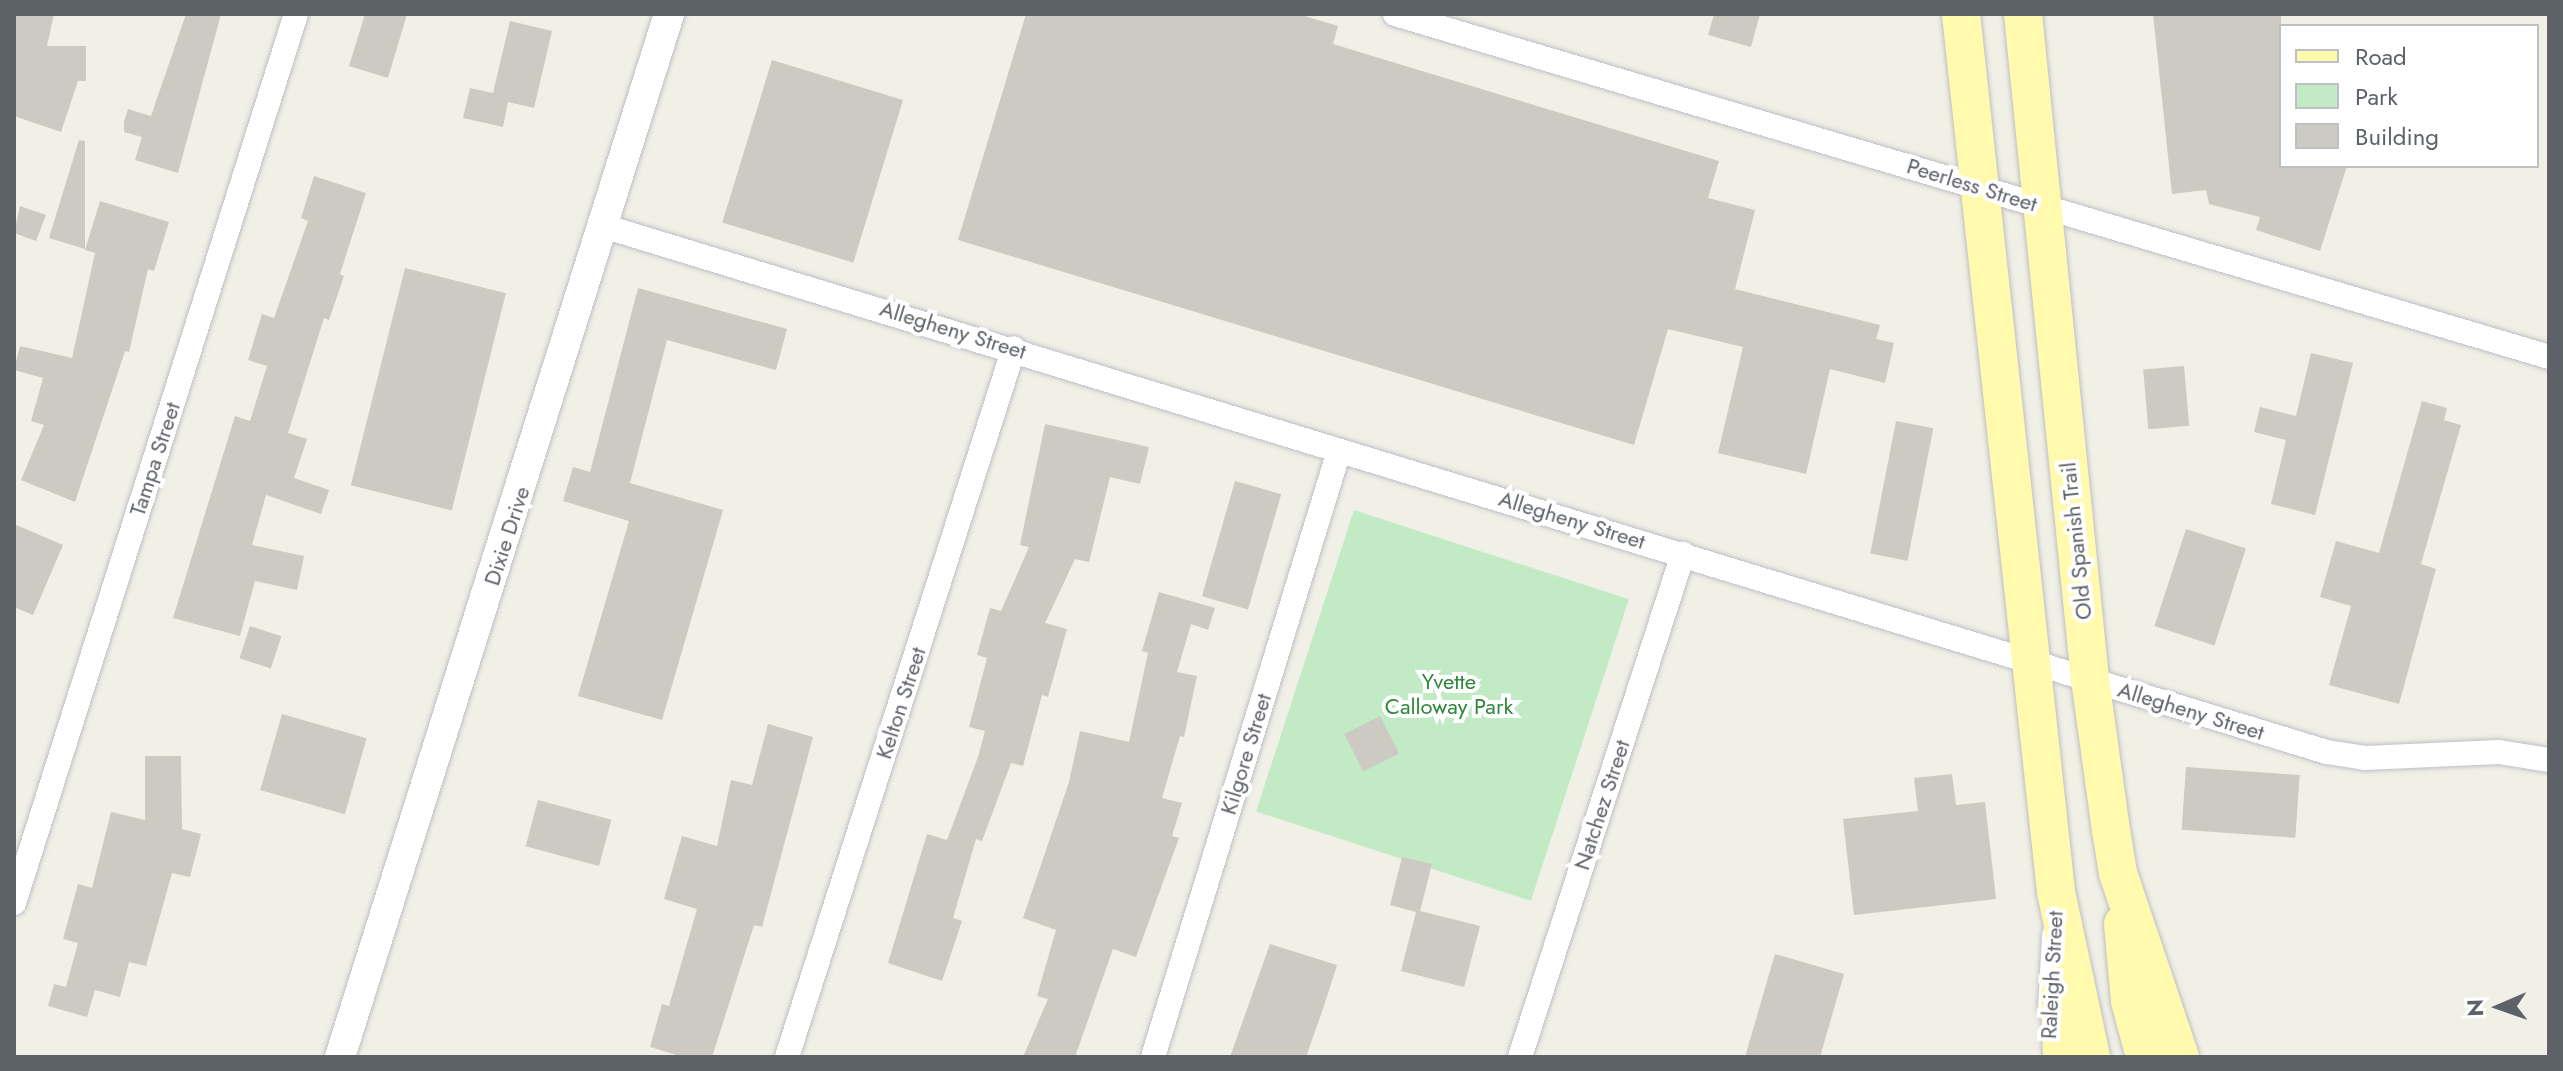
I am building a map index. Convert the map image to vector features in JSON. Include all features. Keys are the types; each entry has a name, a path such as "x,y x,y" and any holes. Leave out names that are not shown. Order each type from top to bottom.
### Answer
{"main road":[{"path":"1961,14 2056,892 2062,1057"},
{"name":"Old Spanish Trail","path":"2023,14 2090,679 2118,873 2180,1057"},
{"path":"2118,873 2130,1001 2145,1057"},
{"path":"2056,892 2091,1057"}],"street":[{"name":"Tampa Street","path":"14,903 296,14"},
{"name":"Dixie Drive","path":"340,1057 669,14"},
{"name":"Peerless Street","path":"1395,14 2549,357"},
{"name":"Allegheny Street","path":"603,226 1014,348 1339,451 2327,752 2365,758 2499,752 2549,760"},
{"name":"Kelton Street","path":"787,1057 1014,348"},
{"name":"Kilgore Street","path":"1153,1057 1339,451"},
{"name":"Natchez Street","path":"1520,1057 1683,554"},
{"name":"Raleigh Street","path":"2046,1057 2056,892"}],"green space":[{"name":"Yvette Calloway Park","path":"1354,510 1629,599 1531,901 1256,811"}],"building":[{"path":"14,14 54,14 47,46 86,46 86,81 78,81 61,132 14,116"},
{"path":"186,14 221,14 178,173 135,160 142,137 124,132 124,122 128,109 151,116"},
{"path":"365,14 407,14 388,78 349,66"},
{"path":"1026,14 1298,14 1338,26 1333,44 1719,161 1708,198 1755,210 1735,289 1880,325 1876,339 1894,343 1885,383 1830,369 1806,474 1718,453 1743,347 1668,329 1634,445 958,240"},
{"path":"1714,14 1760,14 1751,47 1708,35"},
{"path":"2153,14 2281,14 2279,168 2346,168 2320,251 2256,230 2260,217 2209,204 2206,190 2172,194"},
{"path":"510,21 552,31 534,108 508,102 503,127 463,118 470,88 493,93"},
{"path":"772,60 903,100 853,263 722,223"},
{"path":"79,140 85,141 85,249 49,238"},
{"path":"314,176 366,193 340,274 344,276 329,320 324,318 288,433 307,439 294,478 329,490 321,514 266,495 252,545 304,556 297,590 255,581 240,636 173,618 235,416 250,421 267,366 248,360 262,314 274,318 308,221 301,218"},
{"path":"100,201 169,222 154,271 148,269 129,352 125,351 75,502 21,480 44,425 31,421 43,378 14,370 20,346 72,358 95,253 85,250"},
{"path":"20,206 46,215 36,241 14,233"},
{"path":"405,268 506,293 452,511 351,485"},
{"path":"638,288 787,329 776,370 667,340 630,483 723,510 662,720 578,696 629,521 563,501 573,467 590,472"},
{"path":"2311,353 2353,363 2315,515 2271,504 2286,440 2254,432 2260,407 2296,416"},
{"path":"2184,366 2189,426 2148,429 2143,370"},
{"path":"2422,401 2447,408 2444,420 2461,425 2421,564 2436,569 2399,704 2329,685 2351,606 2320,597 2336,541 2379,553"},
{"path":"1896,421 1933,428 1908,561 1870,554"},
{"path":"1045,424 1149,447 1140,484 1110,477 1089,562 1075,559 1045,623 1067,629 1048,697 1042,695 1023,766 1011,763 982,841 976,839 953,918 962,921 942,981 888,963 927,834 947,840 978,757 985,731 969,727 987,658 977,655 990,608 1001,611 1029,547 1020,545"},
{"path":"1235,481 1281,494 1248,610 1202,596"},
{"path":"14,524 63,545 33,615 14,607"},
{"path":"2186,529 2246,548 2214,645 2154,626"},
{"path":"1159,592 1215,608 1208,630 1191,624 1177,672 1197,676 1184,737 1180,736 1162,798 1182,803 1172,836 1179,838 1136,957 1113,949 1075,1057 1023,1057 1048,999 1037,996 1056,930 1023,918 1069,782 1080,731 1129,742 1148,653 1142,651"},
{"path":"250,626 281,636 271,669 239,658"},
{"path":"282,714 367,738 345,814 260,790"},
{"path":"1380,716 1399,753 1363,772 1344,734"},
{"path":"768,724 813,737 762,927 754,925 712,1057 683,1057 650,1047 662,1004 669,1006 697,909 664,899 682,836 717,846 731,780 752,785"},
{"path":"145,756 181,756 182,829 201,834 190,877 172,873 146,966 129,962 120,997 95,990 87,1017 48,1006 54,984 66,987 78,943 63,939 78,884 92,888 111,812 145,820"},
{"path":"2186,767 2300,775 2295,838 2182,830"},
{"path":"1952,774 1956,805 1985,802 1996,899 1854,915 1843,819 1918,811 1914,778"},
{"path":"538,800 611,820 599,866 526,846"},
{"path":"1402,857 1432,864 1420,911 1480,926 1464,987 1401,971 1416,912 1390,905"},
{"path":"1270,944 1337,965 1306,1057 1230,1057"},
{"path":"1775,954 1844,974 1820,1057 1745,1057"}]}
